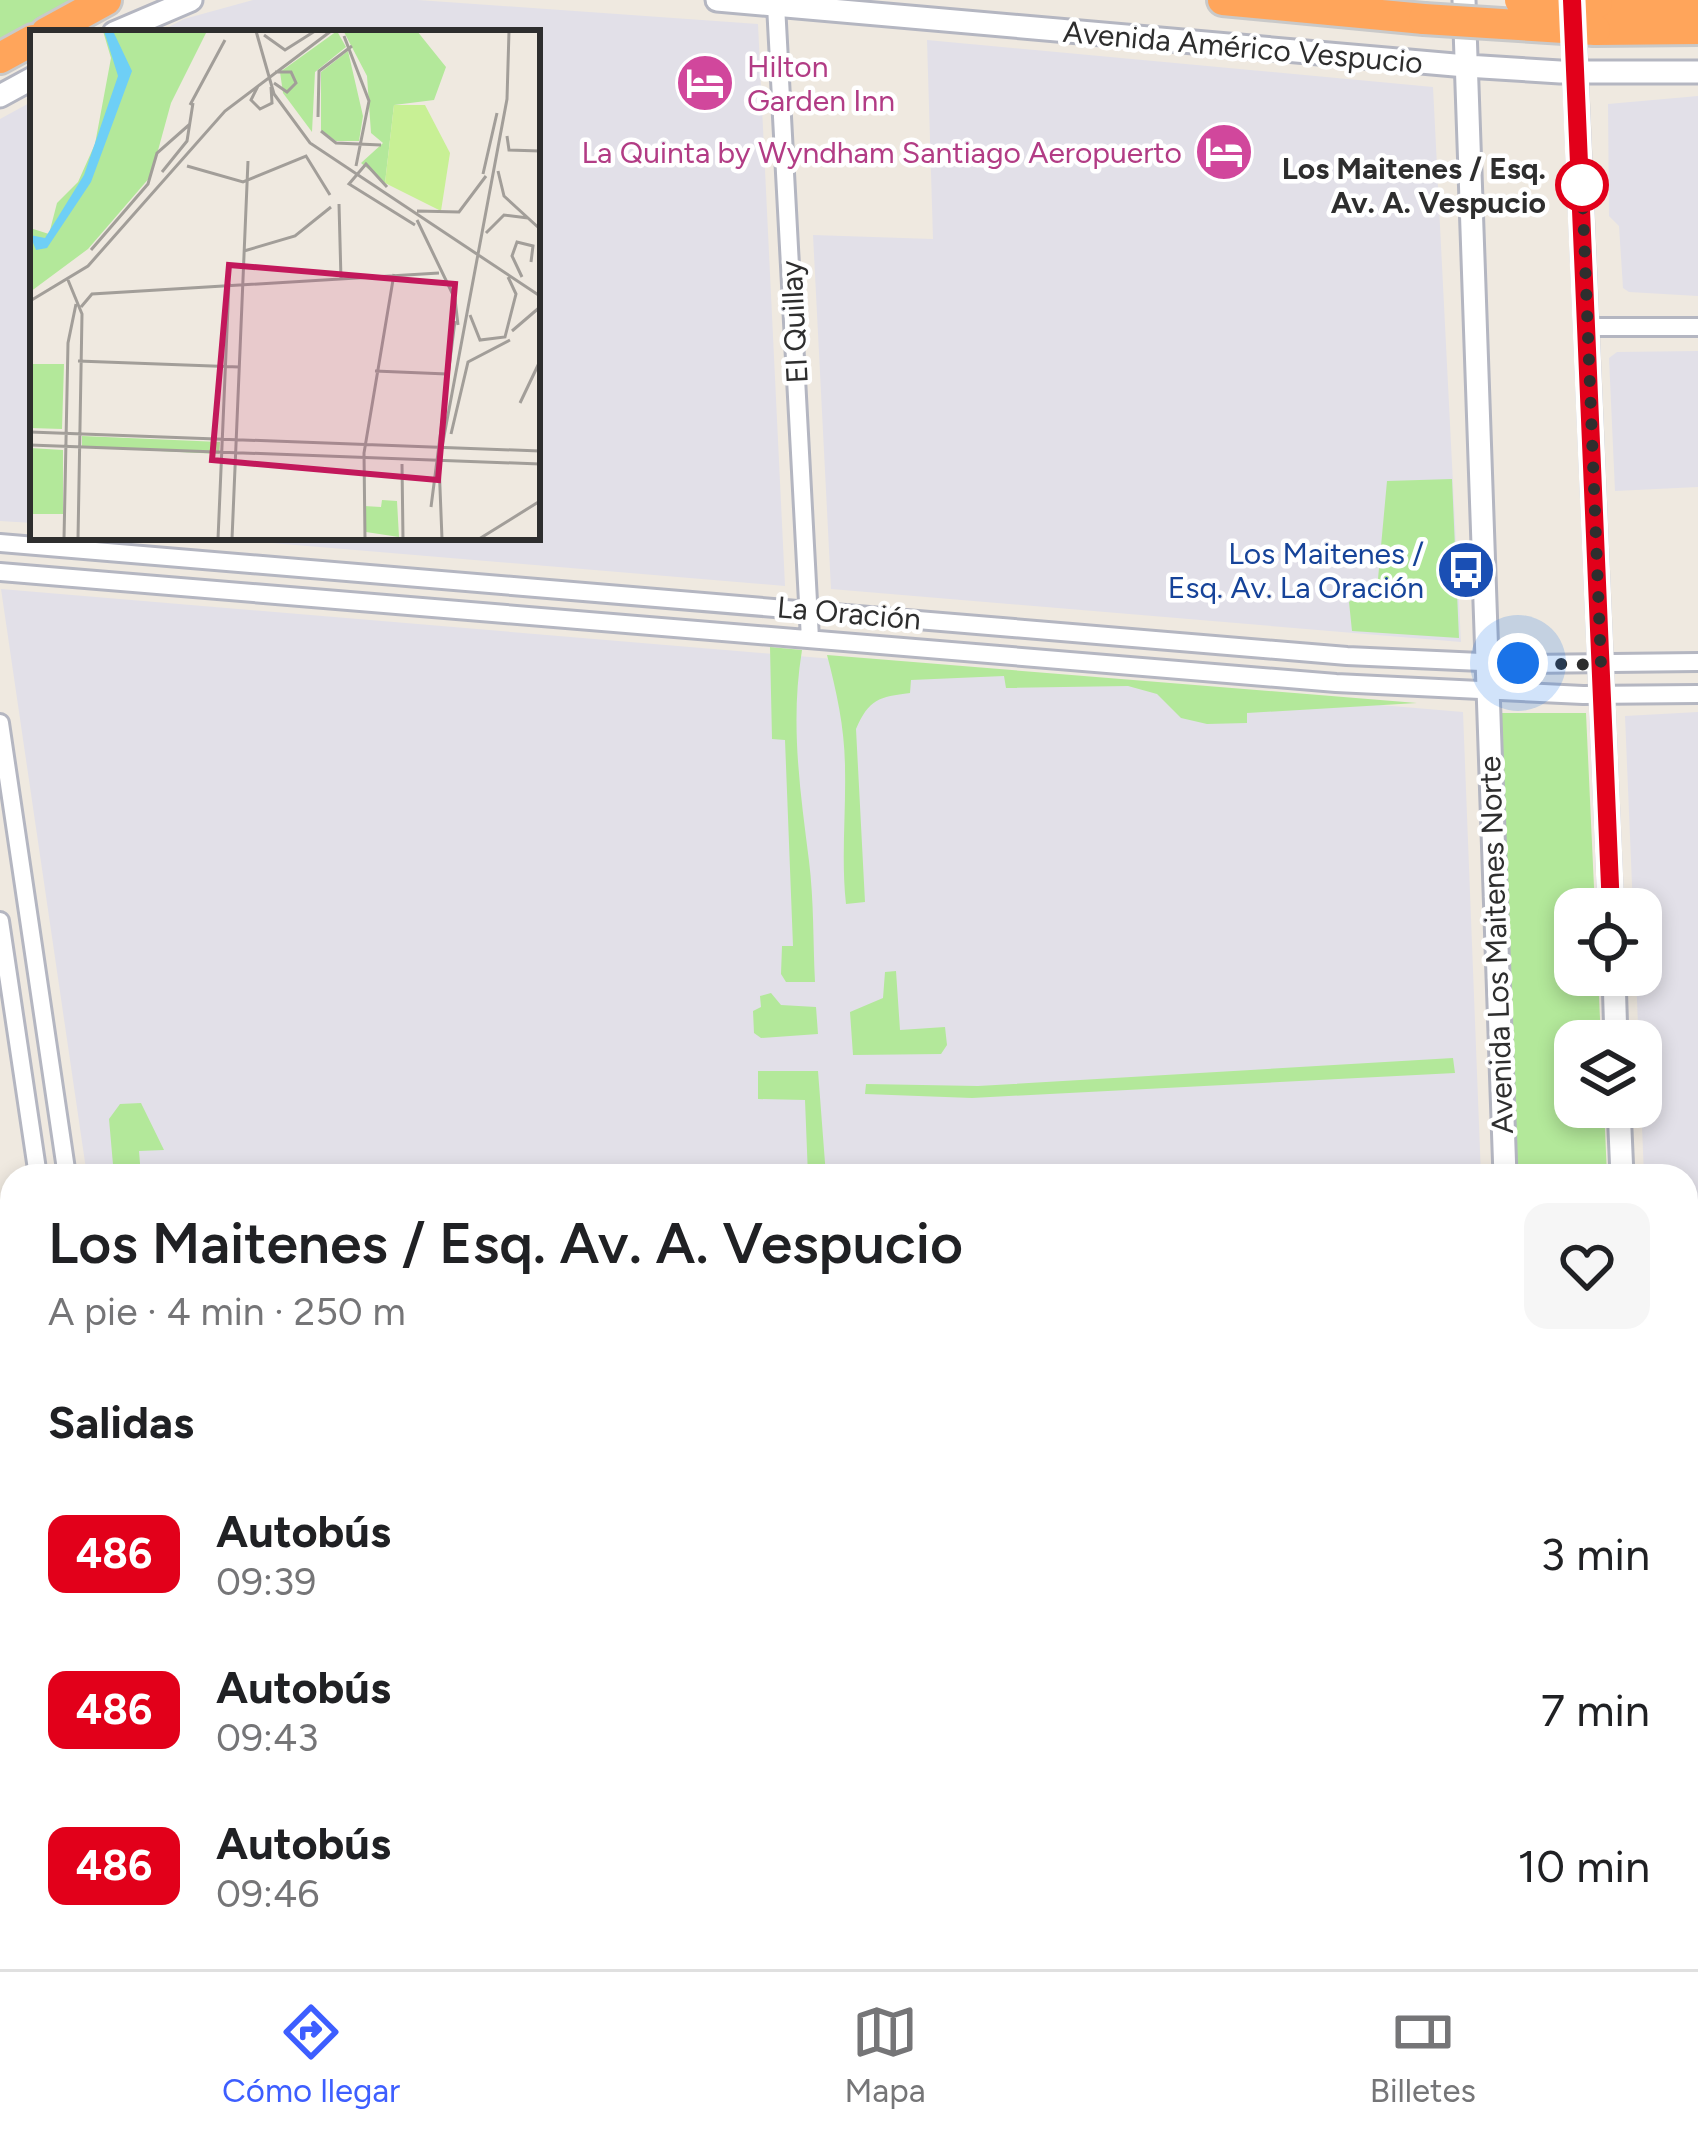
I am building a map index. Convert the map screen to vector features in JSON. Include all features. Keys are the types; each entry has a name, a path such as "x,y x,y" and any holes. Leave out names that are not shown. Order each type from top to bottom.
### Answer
{"highway":[{"path":"51,30 106,0"},
{"path":"1223,0 1424,19 1594,16 1698,3"},
{"path":"1520,0 1698,45"},
{"path":"1594,16 1698,29"},
{"path":"0,58 30,42"}],"street":[{"path":"121,30 191,0"},
{"name":"Avenida Américo Vespucio","path":"718,0 1466,66 1698,72"},
{"name":"Avenida Los Maitenes Norte","path":"1464,0 1505,1164"},
{"name":"El Quillay","path":"776,5 810,639"},
{"path":"1594,16 1577,72 1610,888"},
{"path":"0,97 30,80"},
{"path":"1588,327 1698,327"},
{"name":"La Oración","path":"0,542 1347,656 1601,665 1698,662"},
{"name":"La Oración","path":"0,572 1336,683 1486,692 1698,694"},
{"path":"0,723 65,1164"},
{"path":"0,921 5,996 36,1164"},
{"path":"5,996 40,991"},
{"path":"1620,1128 1621,1164"}],"shaded area":[{"path":"253,0 418,0 758,24 785,586 235,540 540,540 540,30 163,30 184,19"},
{"path":"927,40 1433,87 1461,642 831,589 813,235 933,239"},
{"path":"1698,96 1698,296 1629,292 1623,288 1619,226 1609,216 1608,104"},
{"path":"30,103 30,523 0,521 0,119"},
{"path":"1698,351 1698,487 1615,491 1609,358 1617,352"},
{"path":"1,589 1463,712 1481,1164 85,1164"},
{"path":"1698,712 1698,1164 1644,1164 1642,1128 1662,1128 1662,1020 1638,1020 1637,996 1662,996 1662,888 1632,888 1625,716"}],"green space":[{"path":"0,0 97,0 42,30 30,30 30,37 0,53"},
{"path":"1452,479 1459,638 1352,631 1349,602 1378,579 1387,481"},
{"path":"770,647 802,650 797,730 815,982 786,982 781,974 782,946 793,946 785,740 772,739"},
{"path":"827,655 1417,703 1247,713 1247,723 1207,724 1181,718 1157,694 1128,686 1006,688 1004,676 911,680 910,693 876,701 856,729 865,902 846,904 844,740"},
{"path":"1498,713 1586,713 1594,888 1554,888 1554,996 1599,996 1600,1020 1554,1020 1554,1128 1605,1128 1606,1164 1516,1164"},
{"path":"896,971 900,1030 945,1027 947,1045 941,1054 853,1055 850,1012 883,998 885,972"},
{"path":"771,993 781,1005 816,1007 818,1034 761,1038 754,1033 753,1011 761,1007 760,996"},
{"path":"1453,1058 1455,1073 972,1098 865,1094 866,1084 978,1086"},
{"path":"758,1071 818,1071 825,1164 808,1164 805,1100 758,1099"},
{"path":"141,1103 164,1150 139,1151 140,1164 113,1164 109,1119 120,1104"}],"bus line":[{"name":"486","path":"1572,0 1610,888"}],"place":[{"name":"Hilton Garden Inn","path":"705,83"},
{"name":"La Quinta by Wyndham Santiago Aeropuerto","path":"1224,152"},
{"name":"Los Maitenes / Esq. Av. A. Vespucio","path":"1582,185"},
{"name":"Los Maitenes / Esq. Av. La Oración","path":"1466,570"}],"route":[{"path":"1518,663 1601,665 1582,185"}]}
